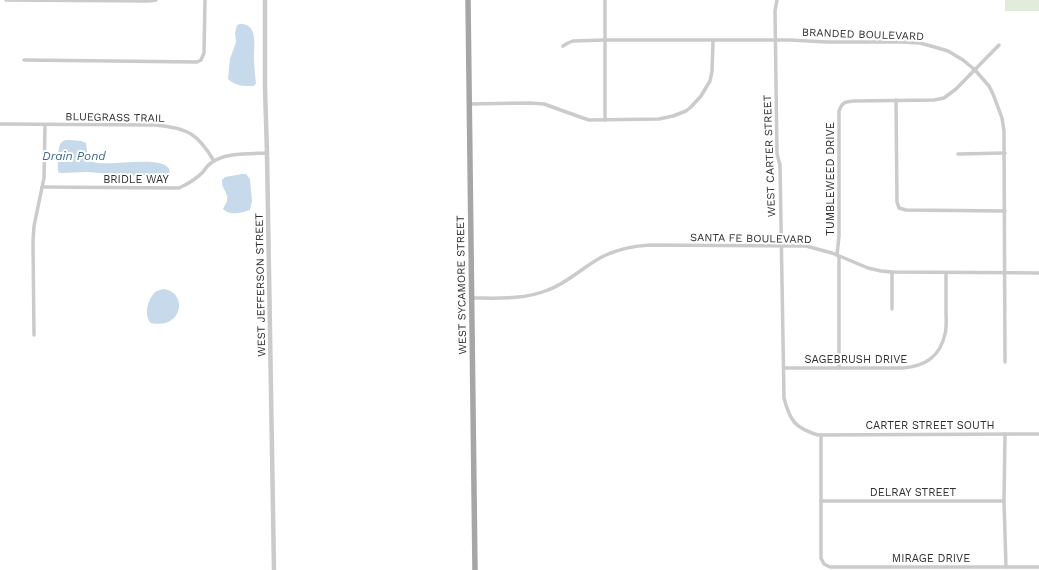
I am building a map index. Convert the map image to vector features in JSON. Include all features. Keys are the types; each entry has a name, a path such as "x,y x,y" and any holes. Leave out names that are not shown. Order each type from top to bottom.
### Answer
{"main road":[{"name":"WEST SYCAMORE STREET","path":"468,0 475,570"}],"street":[{"path":"6,0 156,0"},
{"path":"24,60 196,62 201,60 204,53 205,0"},
{"name":"WEST JEFFERSON STREET","path":"265,0 265,88 274,570"},
{"path":"605,0 606,120"},
{"name":"WEST CARTER STREET","path":"777,0 775,11 775,41 777,154 780,165 784,398 788,413 794,422 808,432 821,435"},
{"name":"BRANDED BOULEVARD","path":"563,46 573,41 605,40 790,40 827,42 901,42 920,43 938,48 948,51 963,60 975,70 989,86 1000,111 1004,131 1005,362"},
{"path":"469,104 544,104 583,118 606,120 659,119 673,116 686,111 691,107 701,96 710,81 712,71 713,41"},
{"name":"TUMBLEWEED DRIVE","path":"839,368 839,111 841,106 845,102 854,101 934,100 944,98 956,89 999,45"},
{"path":"896,100 897,202 899,208 906,210 1005,211"},
{"name":"BLUEGRASS TRAIL","path":"0,124 156,125 174,127 190,133 201,141 214,162"},
{"path":"34,335 33,241 34,226 44,178 45,125"},
{"name":"BRIDLE WAY","path":"42,187 179,188 188,184 214,162 220,159 236,154 267,153"},
{"path":"958,154 1005,153"},
{"name":"SANTA FE BOULEVARD","path":"472,298 506,299 532,295 548,290 604,256 624,248 638,246 814,247 881,272 1039,273"},
{"path":"892,272 892,309"},
{"name":"SAGEBRUSH DRIVE","path":"784,368 914,367 924,364 933,358 941,348 946,333 946,273"},
{"path":"1005,434 1004,501 1006,566"},
{"name":"CARTER STREET SOUTH","path":"821,435 1039,434"},
{"path":"821,435 821,501"},
{"name":"DELRAY STREET","path":"821,501 1004,501"},
{"name":"MIRAGE DRIVE","path":"821,501 821,558 824,564 830,567 1039,567"}],"green space":[{"path":"1005,0 1039,0 1039,11 1005,11"}],"water":[{"path":"240,24 250,27 254,36 256,83 253,86 243,86 228,79 230,59 236,42 235,33 237,25"},
{"name":"Drain Pond","path":"69,140 86,143 88,156 91,161 98,163 158,163 167,166 170,172 165,175 139,176 87,172 59,173 59,147 63,141"},
{"path":"246,174 250,179 252,201 250,210 240,213 229,213 223,209 227,202 227,198 222,180 225,177"},
{"path":"163,289 171,291 176,296 179,302 179,309 176,316 170,321 162,324 151,323 147,316 149,301 157,291"}]}
